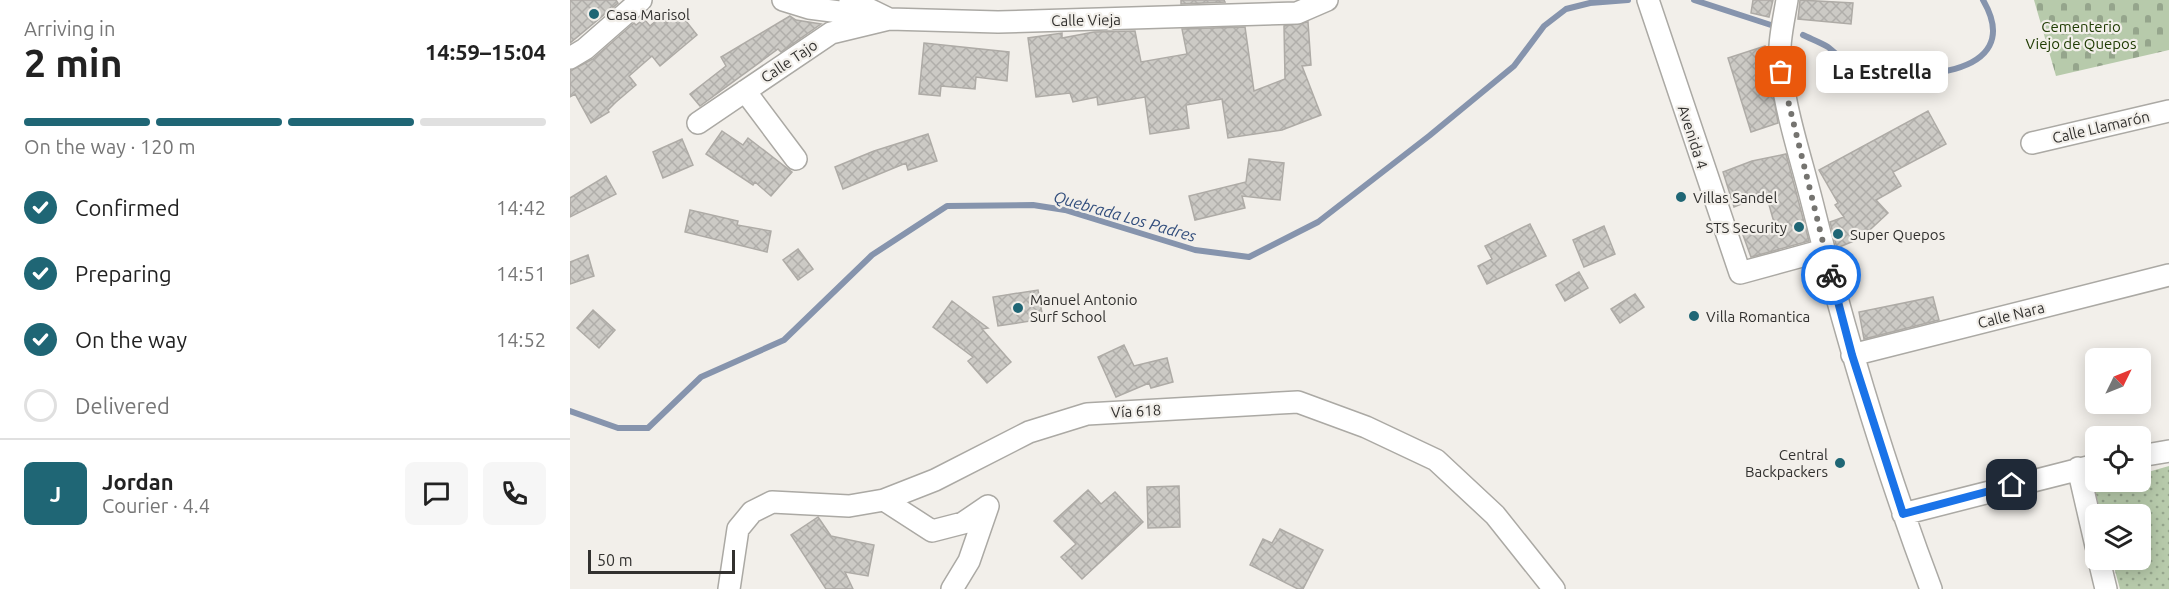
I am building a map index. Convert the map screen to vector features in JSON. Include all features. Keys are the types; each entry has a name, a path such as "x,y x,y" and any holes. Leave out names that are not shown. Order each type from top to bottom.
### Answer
{"street":[{"path":"570,58 585,49 641,0"},
{"path":"783,0 809,8 889,19"},
{"name":"Calle Vieja","path":"850,0 889,19 998,22 1297,12 1326,1"},
{"name":"Avenida 4","path":"1648,0 1740,273 1824,250"},
{"path":"1786,0 1780,41 1781,72 1824,250 1852,355 1903,514 1931,589"},
{"name":"Calle Tajo","path":"698,123 831,33 856,25 889,19"},
{"path":"746,91 796,159"},
{"name":"Calle Llamarón","path":"2032,143 2169,111"},
{"name":"Calle Nara","path":"1852,355 2169,275"},
{"name":"Vía 618","path":"729,589 738,529 752,512 772,502 849,506 884,500 935,480 1029,432 1087,414 1298,402 1366,427 1436,460 1495,515 1554,589"},
{"path":"2151,454 2169,451"},
{"path":"1903,514 2085,466"},
{"path":"884,500 932,531 963,523 988,506 969,561 952,589"},
{"path":"2101,570 2106,589"}],"green space":[{"name":"Cementerio Viejo de Quepos","path":"2034,0 2169,0 2169,50 2056,76"},
{"path":"2169,466 2169,589 2120,589 2115,570 2151,570 2151,504 2098,504 2095,492 2151,492 2151,471"}],"building":[{"path":"570,0 616,0 618,3 570,43"},
{"path":"1181,0 1224,0 1225,2 1181,4"},
{"path":"1753,0 1773,0 1769,17 1751,13"},
{"path":"1800,0 1853,3 1851,24 1798,19"},
{"path":"661,16 667,23 676,16 682,16 697,35 660,66 652,56 629,76 636,85 608,110 609,112 591,123 575,94 570,97 570,71 593,59 634,23 636,25 644,19 650,26"},
{"path":"790,16 796,20 821,24 781,52 778,49 700,106 690,94 726,66 721,57"},
{"path":"1308,22 1311,65 1302,66 1321,115 1282,130 1228,138 1222,99 1186,105 1189,128 1150,134 1145,97 1098,105 1097,97 1073,102 1070,93 1036,97 1028,38 1062,33 1062,38 1094,32 1135,31 1141,62 1187,54 1182,29 1245,27 1254,91 1285,79 1284,26"},
{"path":"924,43 1009,52 1007,81 976,77 975,89 941,86 940,96 919,94"},
{"path":"1765,46 1778,123 1751,132 1728,58"},
{"path":"1928,111 1946,144 1893,172 1901,186 1876,200 1888,213 1861,238 1837,248 1830,222 1844,217 1835,205 1838,203 1819,170"},
{"path":"722,131 743,145 748,138 792,172 771,196 755,182 753,185 706,154"},
{"path":"928,134 937,161 908,170 906,163 843,189 835,167 874,151"},
{"path":"682,139 693,165 663,178 653,152"},
{"path":"1786,154 1809,241 1751,257 1743,235 1775,226 1766,194 1734,207 1723,172 1752,161"},
{"path":"1249,159 1284,163 1280,200 1242,196 1245,208 1195,220 1189,196 1246,182"},
{"path":"606,176 616,194 570,217 570,198"},
{"path":"690,210 738,221 737,225 771,231 767,252 685,232"},
{"path":"1530,224 1546,256 1487,284 1478,266 1492,259 1485,246"},
{"path":"1604,226 1615,254 1584,267 1573,240"},
{"path":"798,249 813,269 798,280 783,260"},
{"path":"588,255 594,276 570,284 570,262"},
{"path":"1579,272 1588,288 1565,301 1556,285"},
{"name":"Manuel Antonio Surf School","path":"1038,290 1043,319 998,326 993,297"},
{"path":"1635,294 1644,307 1620,323 1611,309"},
{"path":"1933,297 1939,320 1864,339 1859,312"},
{"path":"952,301 988,328 982,329 1011,362 987,383 968,361 973,357 933,327"},
{"path":"593,310 615,330 599,348 577,328"},
{"path":"1124,345 1134,366 1167,358 1173,382 1151,388 1149,383 1116,397 1098,357"},
{"path":"1179,486 1180,527 1148,528 1147,487"},
{"path":"1088,490 1101,504 1115,492 1143,522 1082,579 1061,557 1076,544 1054,521"},
{"path":"818,517 831,536 874,545 868,576 845,572 853,589 826,589 791,535"},
{"path":"1280,529 1323,550 1303,589 1298,589 1250,565 1263,539 1272,543"}],"waterway":[{"name":"Quebrada Los Padres","path":"570,411 618,428 648,428 701,377 784,340 872,255 947,206 1033,205 1065,210 1195,250 1249,257 1318,222 1429,136 1514,66 1544,26 1566,9 1590,3 1628,0"},
{"name":"Quebrada Los Padres","path":"1694,0 1774,26"},
{"name":"Quebrada Los Padres","path":"1803,35 1828,47 1846,62 1858,68 1903,74 1955,69 1976,60 1989,46 1993,26 1983,0"}],"way so far":[{"path":"1781,72 1831,275"}],"place":[{"name":"Casa Marisol","path":"594,14"},
{"name":"La Estrella","path":"1781,72"},
{"name":"Villas Sandel","path":"1681,197"},
{"name":"STS Security","path":"1799,227"},
{"name":"Super Quepos","path":"1838,234"},
{"name":"Manuel Antonio Surf School","path":"1018,308"},
{"name":"Villa Romantica","path":"1694,316"},
{"name":"Central Backpackers","path":"1840,463"}],"route":[{"path":"1831,275 1852,355 1903,514 2012,485"}]}
